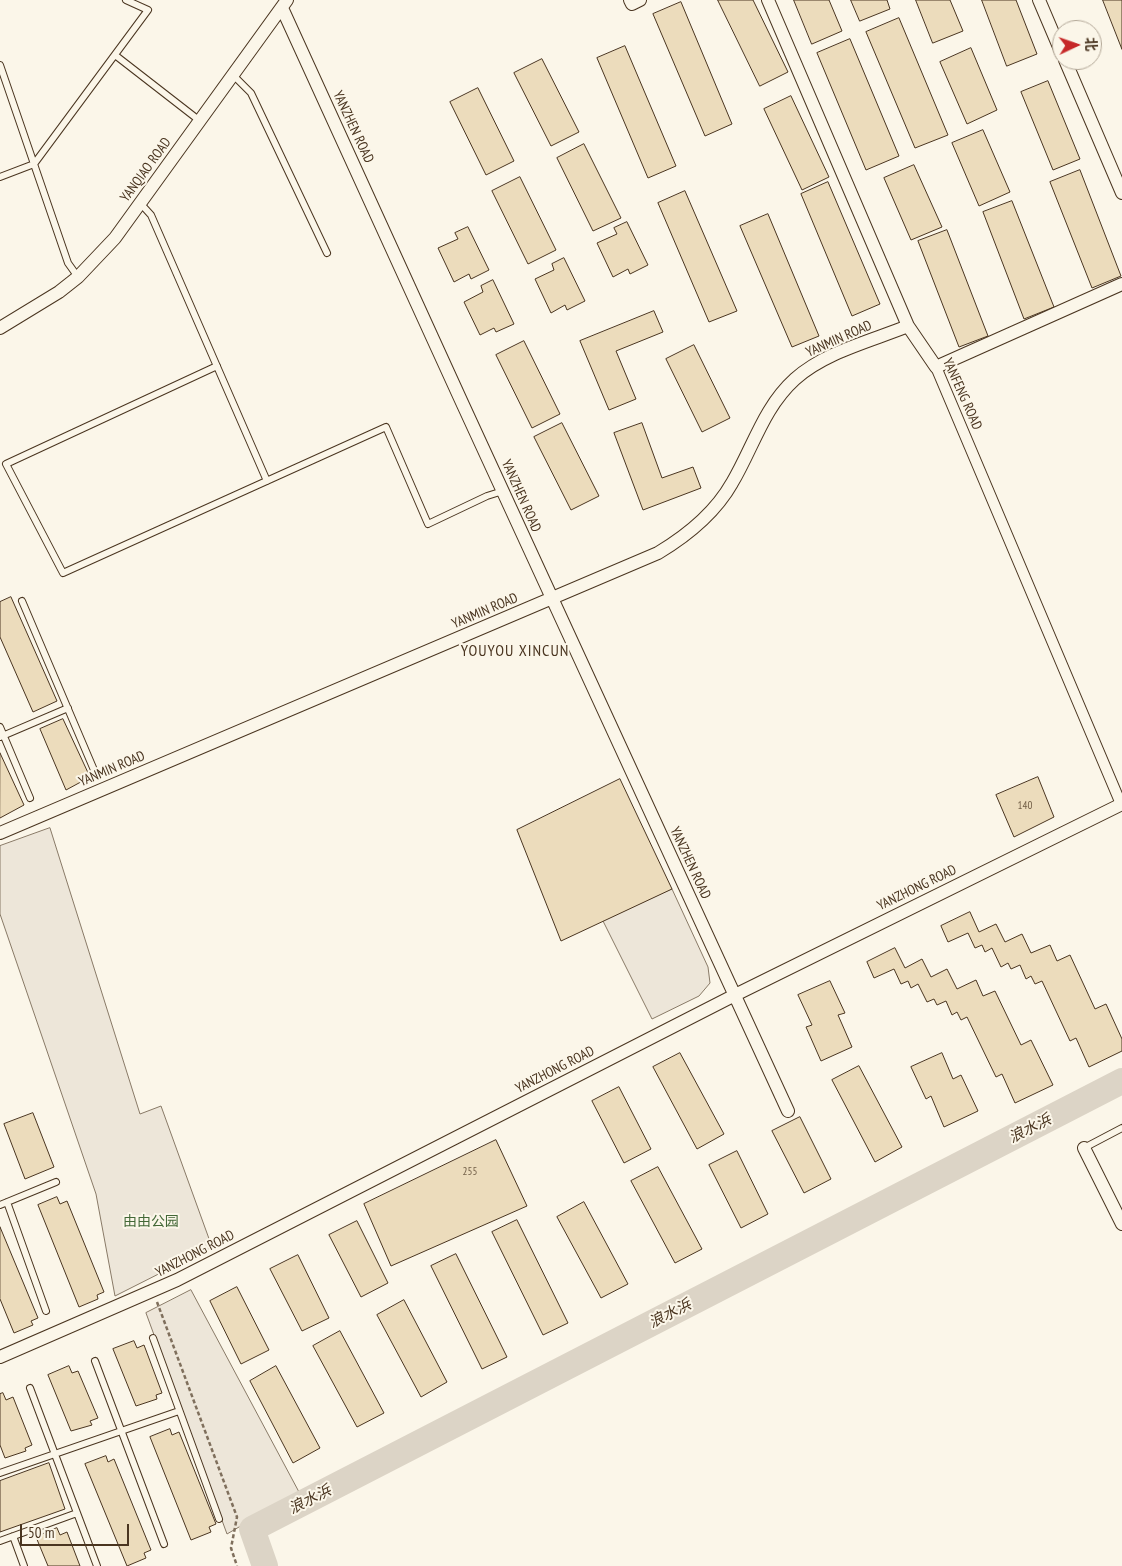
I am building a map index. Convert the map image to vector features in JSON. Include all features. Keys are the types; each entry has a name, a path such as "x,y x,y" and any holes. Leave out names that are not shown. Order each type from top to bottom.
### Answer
{"street":[{"path":"630,0 632,4 640,0"},
{"name":"YANFENG ROAD","path":"768,0 908,326 936,367 1122,804"},
{"path":"1039,0 1052,31"},
{"name":"YANQIAO ROAD","path":"0,328 59,292 78,277 115,238 284,4"},
{"name":"YANZHEN ROAD","path":"284,4 550,599 788,1111"},
{"path":"1069,70 1122,193"},
{"path":"936,367 1122,284"},
{"name":"YANMIN ROAD","path":"0,833 636,563 678,541 703,520 720,502 733,483 765,416 794,379 811,366 830,357 908,326"},
{"name":"YANZHONG ROAD","path":"0,1357 153,1292 735,995 1122,804"},
{"path":"1084,1148 1122,1224"}],"lane":[{"path":"0,177 34,164 148,10 126,0"},
{"path":"115,55 200,120"},
{"path":"0,65 68,263 78,277"},
{"path":"233,75 251,93 327,253"},
{"path":"140,203 151,215 267,481"},
{"path":"217,366 6,464 63,573 386,427 428,524 486,496 503,491"},
{"path":"22,601 94,770"},
{"path":"2,736 68,708"},
{"path":"0,727 2,736 30,798"},
{"path":"1084,1148 1122,1128"},
{"path":"46,1311 2,1203 56,1182"},
{"path":"153,1338 219,1519"},
{"path":"95,1360 164,1544"},
{"path":"30,1388 97,1566"},
{"path":"0,1473 179,1412"},
{"path":"0,1541 77,1513"},
{"path":"13,1536 24,1566"}],"path":[{"path":"153,1292 237,1516 231,1548 237,1566"}],"green space":[{"name":"由由公园","path":"50,828 140,1114 161,1106 212,1247 115,1296 96,1194 0,914 0,846"},
{"path":"672,889 708,967 710,983 699,996 652,1019 603,921"},
{"path":"191,1290 299,1492 227,1534 146,1313"}],"building":[{"path":"718,0 753,0 788,72 760,86"},
{"path":"794,0 829,0 842,31 812,44"},
{"path":"851,0 887,0 890,9 860,21"},
{"path":"916,0 950,0 963,31 933,43"},
{"path":"982,0 1016,0 1037,54 1007,66"},
{"path":"1103,0 1122,0 1122,49"},
{"path":"681,2 732,124 705,136 653,14"},
{"path":"899,18 948,135 915,148 866,32"},
{"path":"850,39 899,156 866,170 817,53"},
{"path":"625,46 676,166 648,178 597,58"},
{"path":"971,48 997,110 967,124 940,62"},
{"path":"542,59 579,132 551,146 514,73"},
{"path":"1048,81 1080,159 1053,170 1021,92"},
{"path":"478,88 514,161 486,175 450,102"},
{"path":"791,96 829,177 802,190 764,109"},
{"path":"983,130 1010,192 979,206 952,143"},
{"path":"584,144 621,218 593,231 557,158"},
{"path":"914,165 942,227 911,240 884,178"},
{"path":"1080,170 1121,276 1092,288 1050,182"},
{"path":"520,177 556,250 528,264 492,191"},
{"path":"828,182 880,304 852,316 801,194"},
{"path":"685,191 737,311 709,322 658,203"},
{"path":"1012,201 1054,307 1024,319 983,212"},
{"path":"768,214 819,336 792,347 740,226"},
{"path":"627,222 648,265 630,274 628,269 613,277 597,243 617,234 614,228"},
{"path":"468,227 489,270 471,279 469,274 454,282 438,248 458,239 455,233"},
{"path":"947,230 988,336 959,347 918,241"},
{"path":"564,258 585,301 567,310 565,305 551,313 535,279 554,270 552,264"},
{"path":"493,280 514,324 496,332 494,328 480,335 464,302 483,292 481,286"},
{"path":"654,311 663,332 616,351 636,399 609,410 580,341"},
{"path":"524,341 560,414 532,428 496,355"},
{"path":"694,345 730,418 702,432 666,359"},
{"path":"562,423 599,496 571,510 534,437"},
{"path":"642,423 662,478 693,467 701,488 643,510 614,433"},
{"path":"11,597 57,701 33,712 0,637 0,602"},
{"path":"63,719 90,777 66,790 40,729"},
{"path":"0,753 24,805 0,818"},
{"path":"1038,777 1054,817 1014,837 996,795"},
{"path":"620,779 672,889 561,941 517,830"},
{"path":"970,912 979,932 996,924 1005,942 1022,934 1031,953 1050,945 1057,961 1070,955 1095,1009 1106,1004 1122,1039 1122,1051 1089,1067 1076,1038 1070,1041 1042,981 1035,984 1031,976 1026,979 1020,965 1011,969 1008,963 1001,967 992,948 985,952 982,945 975,948 968,933 948,942 941,926"},
{"path":"895,948 905,968 922,959 931,977 947,969 957,989 976,980 983,996 995,991 1021,1045 1031,1040 1053,1085 1015,1103 1002,1074 996,1077 967,1017 961,1020 957,1012 952,1015 946,1001 937,1005 934,999 927,1002 918,984 911,988 908,981 901,984 894,969 874,978 867,962"},
{"path":"830,981 845,1013 838,1015 852,1047 821,1061 806,1027 812,1025 798,995"},
{"path":"680,1053 724,1134 697,1149 653,1067"},
{"path":"942,1053 953,1079 961,1075 978,1111 944,1127 931,1096 926,1099 911,1067"},
{"path":"859,1066 902,1147 875,1162 832,1080"},
{"path":"619,1087 651,1149 624,1163 592,1101"},
{"path":"33,1113 54,1167 25,1179 4,1124"},
{"path":"800,1117 831,1179 804,1193 772,1131"},
{"path":"496,1140 527,1206 391,1266 364,1204"},
{"path":"737,1151 768,1214 741,1228 709,1165"},
{"path":"658,1167 702,1249 675,1263 631,1181"},
{"path":"57,1197 60,1204 67,1201 104,1292 97,1295 98,1299 79,1307 38,1205"},
{"path":"584,1202 628,1284 601,1298 557,1217"},
{"path":"517,1220 568,1323 543,1335 492,1232"},
{"path":"357,1221 388,1283 361,1297 329,1235"},
{"path":"0,1227 38,1318 31,1321 33,1325 14,1333 0,1299"},
{"path":"456,1254 507,1357 482,1369 431,1266"},
{"path":"298,1255 329,1318 302,1331 270,1269"},
{"path":"237,1287 269,1350 241,1364 210,1301"},
{"path":"404,1300 447,1382 421,1397 377,1315"},
{"path":"340,1331 384,1413 357,1427 313,1346"},
{"path":"134,1341 137,1348 144,1345 162,1393 156,1395 157,1399 136,1406 113,1349"},
{"path":"69,1366 72,1373 78,1371 98,1418 90,1421 92,1425 71,1431 48,1375"},
{"path":"276,1366 320,1448 293,1463 250,1381"},
{"path":"3,1393 6,1400 13,1397 32,1445 25,1448 26,1451 5,1458 0,1445 0,1394"},
{"path":"170,1429 172,1435 179,1432 216,1524 209,1527 211,1532 191,1540 150,1437"},
{"path":"106,1456 108,1462 114,1459 151,1550 144,1553 146,1558 127,1566 85,1464"},
{"path":"49,1463 65,1509 0,1532 0,1481"},
{"path":"57,1528 60,1535 67,1532 80,1566 48,1566 36,1537"}],"waterway":[{"name":"浪水浜","path":"265,1566 252,1529 1122,1081"}],"district":[{"name":"YOUYOU XINCUN","path":"515,651"}]}
